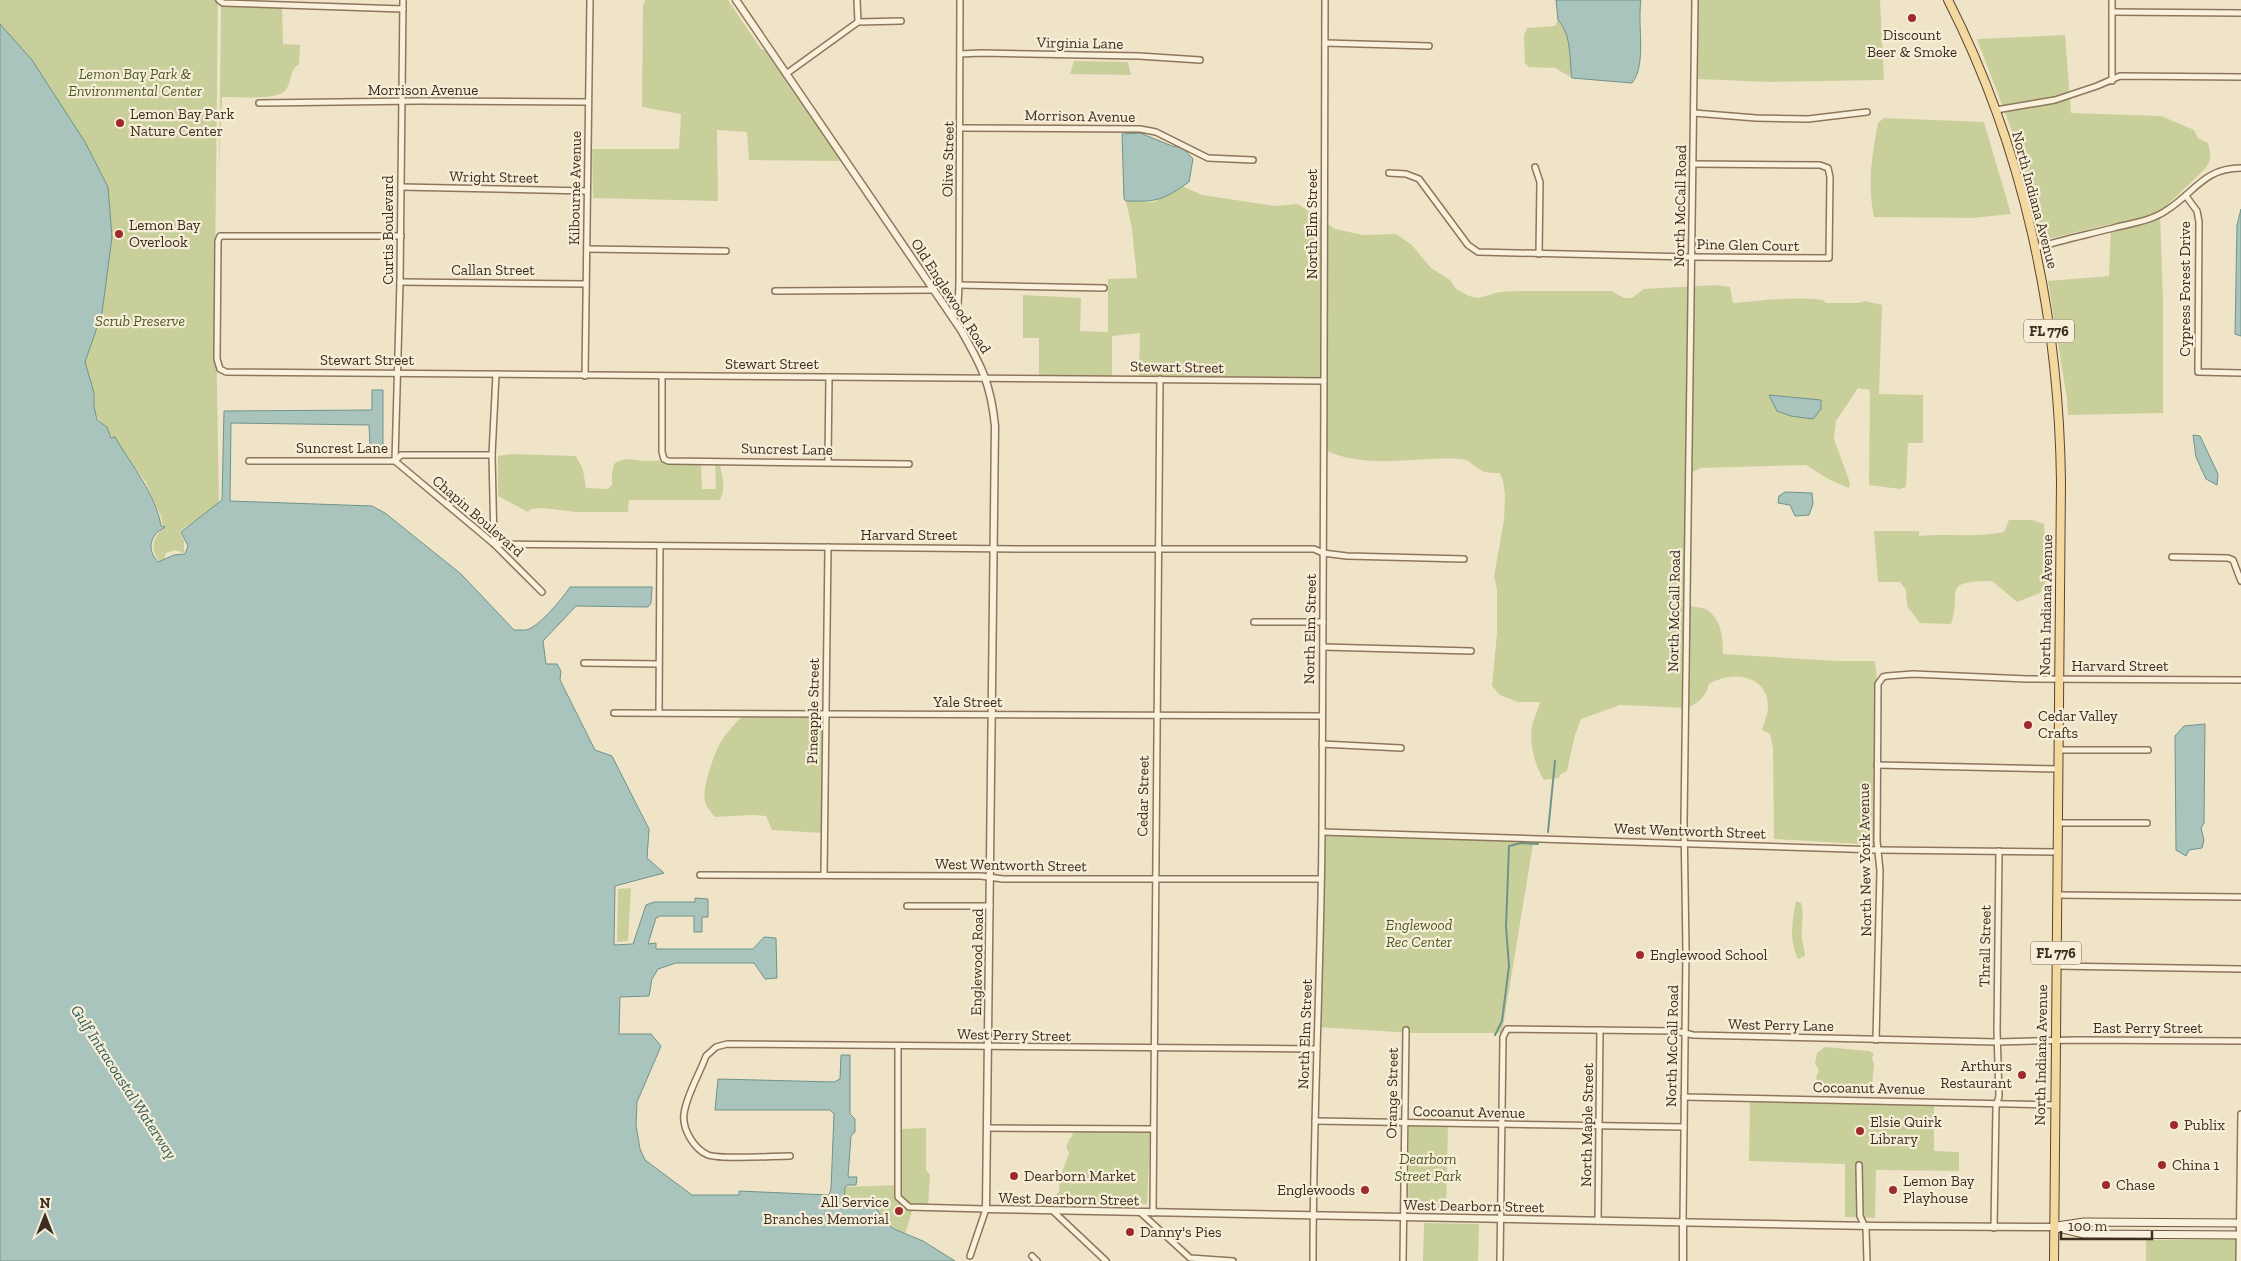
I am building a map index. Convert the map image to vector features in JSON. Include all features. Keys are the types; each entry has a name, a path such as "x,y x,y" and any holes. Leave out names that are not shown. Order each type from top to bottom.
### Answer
{"main road":[{"name":"North Indiana Avenue","path":"1948,0 1979,66 2019,179 2035,248 2052,350 2060,432 2054,1227"},
{"path":"2054,1227 2084,1222 2240,1223"},
{"path":"2054,1227 2084,1234 2240,1235"},
{"name":"FL 776","path":"2054,1227 2054,1261"}],"street":[{"name":"Curtis Boulevard","path":"395,461 401,236 403,0"},
{"name":"Kilbourne Avenue","path":"584,376 590,0"},
{"name":"Old Englewood Road","path":"736,0 951,315 980,363 986,378 994,426 992,714"},
{"path":"857,0 858,22"},
{"name":"Olive Street","path":"951,315 958,305 959,285 960,0"},
{"name":"North Elm Street","path":"1313,1261 1322,832 1325,0"},
{"name":"North McCall Road","path":"1683,1222 1685,1033 1684,843 1695,0"},
{"path":"2112,0 2112,81"},
{"path":"221,2 403,9"},
{"path":"2112,12 2241,14"},
{"path":"786,74 858,22 901,21"},
{"path":"1325,43 1429,46"},
{"name":"Virginia Lane","path":"960,54 1130,56 1200,60"},
{"path":"1996,110 2055,100 2112,81 2120,76 2241,77"},
{"name":"Morrison Avenue","path":"258,104 588,102"},
{"path":"1694,113 1756,118 1808,119 1867,112"},
{"name":"Morrison Avenue","path":"961,128 1140,129 1156,132 1208,158 1253,160"},
{"name":"Pine Glen Court","path":"1389,173 1406,174 1419,179 1474,251 1483,253 1829,258 1830,177 1828,168 1820,165 1693,164"},
{"path":"1535,167 1540,182 1539,254"},
{"path":"2035,248 2156,217 2186,196 2199,182 2209,175 2223,170 2241,168"},
{"name":"Wright Street","path":"401,187 587,191"},
{"name":"Cypress Forest Drive","path":"2186,196 2197,211 2199,222 2198,372 2241,374"},
{"name":"Stewart Street","path":"401,236 220,236 218,241 217,366 226,372 1324,381"},
{"path":"587,249 726,250"},
{"name":"Callan Street","path":"400,282 586,284"},
{"path":"959,285 1104,288"},
{"path":"775,291 933,290"},
{"path":"494,544 492,455 496,374"},
{"name":"Suncrest Lane","path":"662,376 662,452 664,459 668,461 910,464"},
{"path":"828,462 829,377"},
{"name":"Cedar Street","path":"1153,1213 1160,379"},
{"name":"Suncrest Lane","path":"249,461 395,461 401,455 492,455"},
{"name":"Chapin Boulevard","path":"395,461 494,544 542,592"},
{"name":"Harvard Street","path":"494,544 1314,549 1323,553 1393,558 1464,559"},
{"path":"659,712 660,546"},
{"name":"Pineapple Street","path":"824,875 828,547"},
{"path":"2172,557 2228,558 2233,560 2241,581"},
{"path":"1254,622 1323,622"},
{"path":"1322,647 1471,651"},
{"path":"584,663 659,664"},
{"name":"Harvard Street","path":"1880,680 1887,676 1913,674 2241,680"},
{"name":"North New York Avenue","path":"1876,1040 1880,871 1877,765 1878,684 1880,680"},
{"name":"Yale Street","path":"614,712 1322,716"},
{"name":"Englewood Road","path":"986,1210 992,714"},
{"path":"1322,744 1401,748"},
{"path":"2058,750 2148,750"},
{"path":"1877,765 2058,769"},
{"path":"2058,823 2147,823"},
{"name":"West Wentworth Street","path":"1322,832 1879,850 2058,852"},
{"name":"Thrall Street","path":"1994,1228 1996,1107 1998,1103 1999,851"},
{"name":"West Wentworth Street","path":"700,875 1321,880"},
{"path":"2057,895 2241,897"},
{"path":"907,906 990,906"},
{"path":"2056,966 2241,969"},
{"name":"West Perry Lane","path":"1502,1124 1503,1037 1507,1029 1676,1031 1693,1035 1876,1040 2056,1041"},
{"name":"Orange Street","path":"1403,1261 1406,1030"},
{"name":"North Maple Street","path":"1598,1221 1600,1030"},
{"name":"East Perry Street","path":"2056,1041 2241,1041"},
{"name":"West Perry Street","path":"790,1156 714,1156 702,1152 695,1144 685,1126 684,1115 706,1056 712,1049 727,1044 1317,1049"},
{"name":"West Dearborn Street","path":"898,1046 898,1197 909,1207 986,1210 1994,1228 2054,1227"},
{"name":"Cocoanut Avenue","path":"1684,1097 2054,1105"},
{"path":"2239,1261 2241,1114"},
{"name":"Cocoanut Avenue","path":"1315,1121 1684,1127"},
{"path":"1500,1261 1502,1124"},
{"path":"987,1128 1153,1129"},
{"path":"1860,1166 1860,1216 1867,1236 1866,1261"},
{"path":"970,1256 986,1210"},
{"path":"1053,1211 1106,1261"},
{"path":"1141,1213 1190,1258 1233,1261"},
{"path":"1683,1222 1683,1261"},
{"path":"1032,1256 1037,1261"}],"green space":[{"name":"Lemon Bay Park & Environmental Center","path":"0,0 218,0 215,274 219,504 180,531 184,541 184,553 175,550 166,553 164,559 159,561 153,548 156,536 163,529 161,516 145,481 89,406 0,49"},
{"path":"645,0 728,0 761,49 765,50 841,161 749,160 747,132 717,130 718,201 593,198 592,149 679,149 681,114 642,107 643,5"},
{"path":"1697,0 1880,0 1884,80 1770,82 1698,79"},
{"path":"221,5 282,5 283,44 300,45 299,64 294,69 289,85 283,92 268,97 222,97 219,172"},
{"path":"1558,20 1563,26 1568,39 1572,78 1555,68 1529,67 1525,63 1524,36 1527,28 1555,26"},
{"path":"2065,35 2071,113 2161,116 2194,130 2198,138 2208,143 2210,159 2205,169 2160,212 2163,301 2163,413 2068,415 2048,281 2109,276 2111,224 2043,240 2013,134 1977,39"},
{"path":"1074,61 1128,62 1131,75 1070,74"},
{"path":"1884,118 1984,122 2011,214 1972,218 1874,217 1871,193 1872,158 1878,123"},
{"path":"1182,186 1202,195 1276,206 1298,204 1335,229 1363,235 1396,234 1412,245 1431,268 1450,280 1456,289 1469,296 1478,298 1500,292 1515,291 1612,291 1624,298 1632,298 1644,289 1715,285 1730,287 1733,303 1800,298 1823,300 1826,303 1858,303 1865,301 1882,305 1879,394 1923,395 1923,443 1908,443 1906,487 1900,489 1869,485 1870,390 1858,388 1836,421 1834,439 1850,483 1849,488 1830,480 1806,465 1701,468 1686,475 1687,605 1705,609 1716,619 1722,636 1723,654 1837,661 1875,661 1877,681 1877,845 1774,839 1773,748 1770,734 1762,730 1768,707 1762,688 1747,678 1728,677 1709,684 1701,699 1687,708 1620,705 1581,719 1575,735 1567,771 1561,774 1559,778 1544,780 1535,761 1531,739 1532,725 1540,702 1518,702 1500,695 1492,686 1497,633 1497,589 1494,576 1504,520 1505,494 1500,473 1485,472 1464,459 1376,461 1343,457 1327,451 1320,377 1139,376 1140,333 1112,336 1112,376 1039,376 1039,338 1023,338 1023,295 1081,298 1080,331 1108,332 1108,279 1137,278 1132,229 1126,201 1154,202"},
{"path":"511,454 576,456 583,470 586,488 608,489 612,485 614,464 618,461 701,459 702,489 716,489 715,458 719,460 723,490 720,500 629,500 628,512 576,512 543,508 531,509 528,512 498,496 498,456"},
{"path":"2009,520 2032,520 2044,524 2046,581 2040,593 2017,602 1992,581 1965,583 1958,586 1956,591 1951,624 1920,623 1907,606 1906,590 1900,582 1878,582 1874,531 1919,531 1919,536 1983,535 2004,532"},
{"path":"742,716 822,718 824,742 823,833 772,830 766,816 715,817 709,809 704,795 713,758 724,737"},
{"name":"Englewood Rec Center","path":"1322,832 1534,838 1502,1033 1413,1033 1318,1027"},
{"path":"631,888 628,941 617,942 618,889"},
{"path":"1796,901 1801,903 1802,908 1802,936 1805,956 1798,959 1792,937"},
{"path":"1825,1047 1869,1051 1874,1054 1872,1058 1874,1064 1872,1087 1845,1091 1823,1089 1818,1086 1816,1077 1819,1070 1815,1064 1817,1053"},
{"path":"1750,1101 1934,1105 1934,1151 1959,1152 1959,1171 1876,1170 1875,1218 1845,1217 1845,1164 1749,1161"},
{"name":"Dearborn Street Park","path":"1409,1126 1448,1126 1446,1210 1408,1209"},
{"path":"926,1128 926,1170 930,1175 928,1208 913,1208 905,1234 888,1223 875,1207 844,1206 845,1187 900,1185 900,1129"},
{"path":"1073,1130 1148,1132 1150,1134 1147,1204 1085,1203 1084,1199 1076,1199 1076,1203 1065,1203 1057,1207 1050,1203 1051,1198 1059,1192 1060,1178 1069,1153 1066,1147 1072,1137"},
{"path":"1424,1223 1479,1224 1478,1261 1423,1261"},
{"path":"2238,1239 2239,1261 2146,1261 2146,1240"}],"water":[{"path":"1556,0 1641,0 1639,66 1637,75 1632,83 1572,78 1568,40 1558,20"},
{"name":"Gulf Intracoastal Waterway","path":"0,24 32,60 85,142 108,187 112,237 102,313 85,362 94,393 94,407 97,420 107,427 111,438 115,437 148,491 161,526 165,527 156,534 152,542 152,553 158,562 174,555 185,554 188,546 181,532 222,500 224,411 372,410 372,390 383,390 383,445 370,446 369,425 231,423 230,501 372,506 385,513 461,574 514,630 526,630 537,624 556,605 570,587 652,587 651,603 648,607 576,606 543,641 546,664 557,664 561,671 560,680 595,750 612,756 649,829 647,858 664,873 615,886 614,945 633,944 646,905 654,902 695,902 695,898 708,899 708,917 702,917 702,932 694,932 694,916 660,916 656,918 648,944 656,943 656,949 753,949 764,937 776,938 777,978 765,979 754,963 676,963 658,969 652,979 649,996 620,997 619,1034 651,1034 661,1046 637,1102 636,1125 640,1149 645,1160 692,1195 739,1195 739,1191 829,1195 831,1189 834,1114 830,1110 715,1110 718,1079 834,1082 840,1079 841,1055 850,1055 850,1114 855,1119 855,1132 851,1136 848,1177 857,1177 856,1185 845,1187 844,1206 875,1207 885,1221 894,1229 923,1241 955,1261 0,1261"},
{"path":"1140,133 1172,146 1183,148 1193,159 1189,182 1160,199 1126,201 1124,199 1122,134"},
{"path":"2241,209 2241,336 2235,334 2237,225"},
{"path":"1769,395 1821,400 1821,409 1813,419 1791,416 1777,411"},
{"path":"2193,435 2200,436 2218,474 2217,485 2206,479 2196,457"},
{"path":"1785,492 1812,493 1813,504 1809,515 1795,516 1790,505 1778,503 1779,496"},
{"path":"2205,724 2204,823 2201,828 2204,840 2202,848 2189,850 2186,856 2176,850 2175,736 2184,726"}],"waterway":[{"path":"1548,832 1555,761"},
{"path":"1495,1035 1502,1021 1509,966 1506,927 1509,846 1521,843 1538,844"}],"place":[{"name":"Discount Beer & Smoke","path":"1912,18"},
{"name":"Lemon Bay Park Nature Center","path":"120,123"},
{"name":"Lemon Bay Overlook","path":"119,234"},
{"name":"Cedar Valley Crafts","path":"2028,725"},
{"name":"Englewood School","path":"1640,955"},
{"name":"Arthurs Restaurant","path":"2022,1075"},
{"name":"Publix","path":"2174,1125"},
{"name":"Elsie Quirk Library","path":"1860,1131"},
{"name":"China 1","path":"2162,1165"},
{"name":"Dearborn Market","path":"1014,1176"},
{"name":"Chase","path":"2106,1185"},
{"name":"Englewoods","path":"1365,1190"},
{"name":"Lemon Bay Playhouse","path":"1893,1190"},
{"name":"All Service Branches Memorial","path":"899,1211"},
{"name":"Danny's Pies","path":"1130,1232"}],"park label":[{"name":"Scrub Preserve","path":"140,321"}]}
